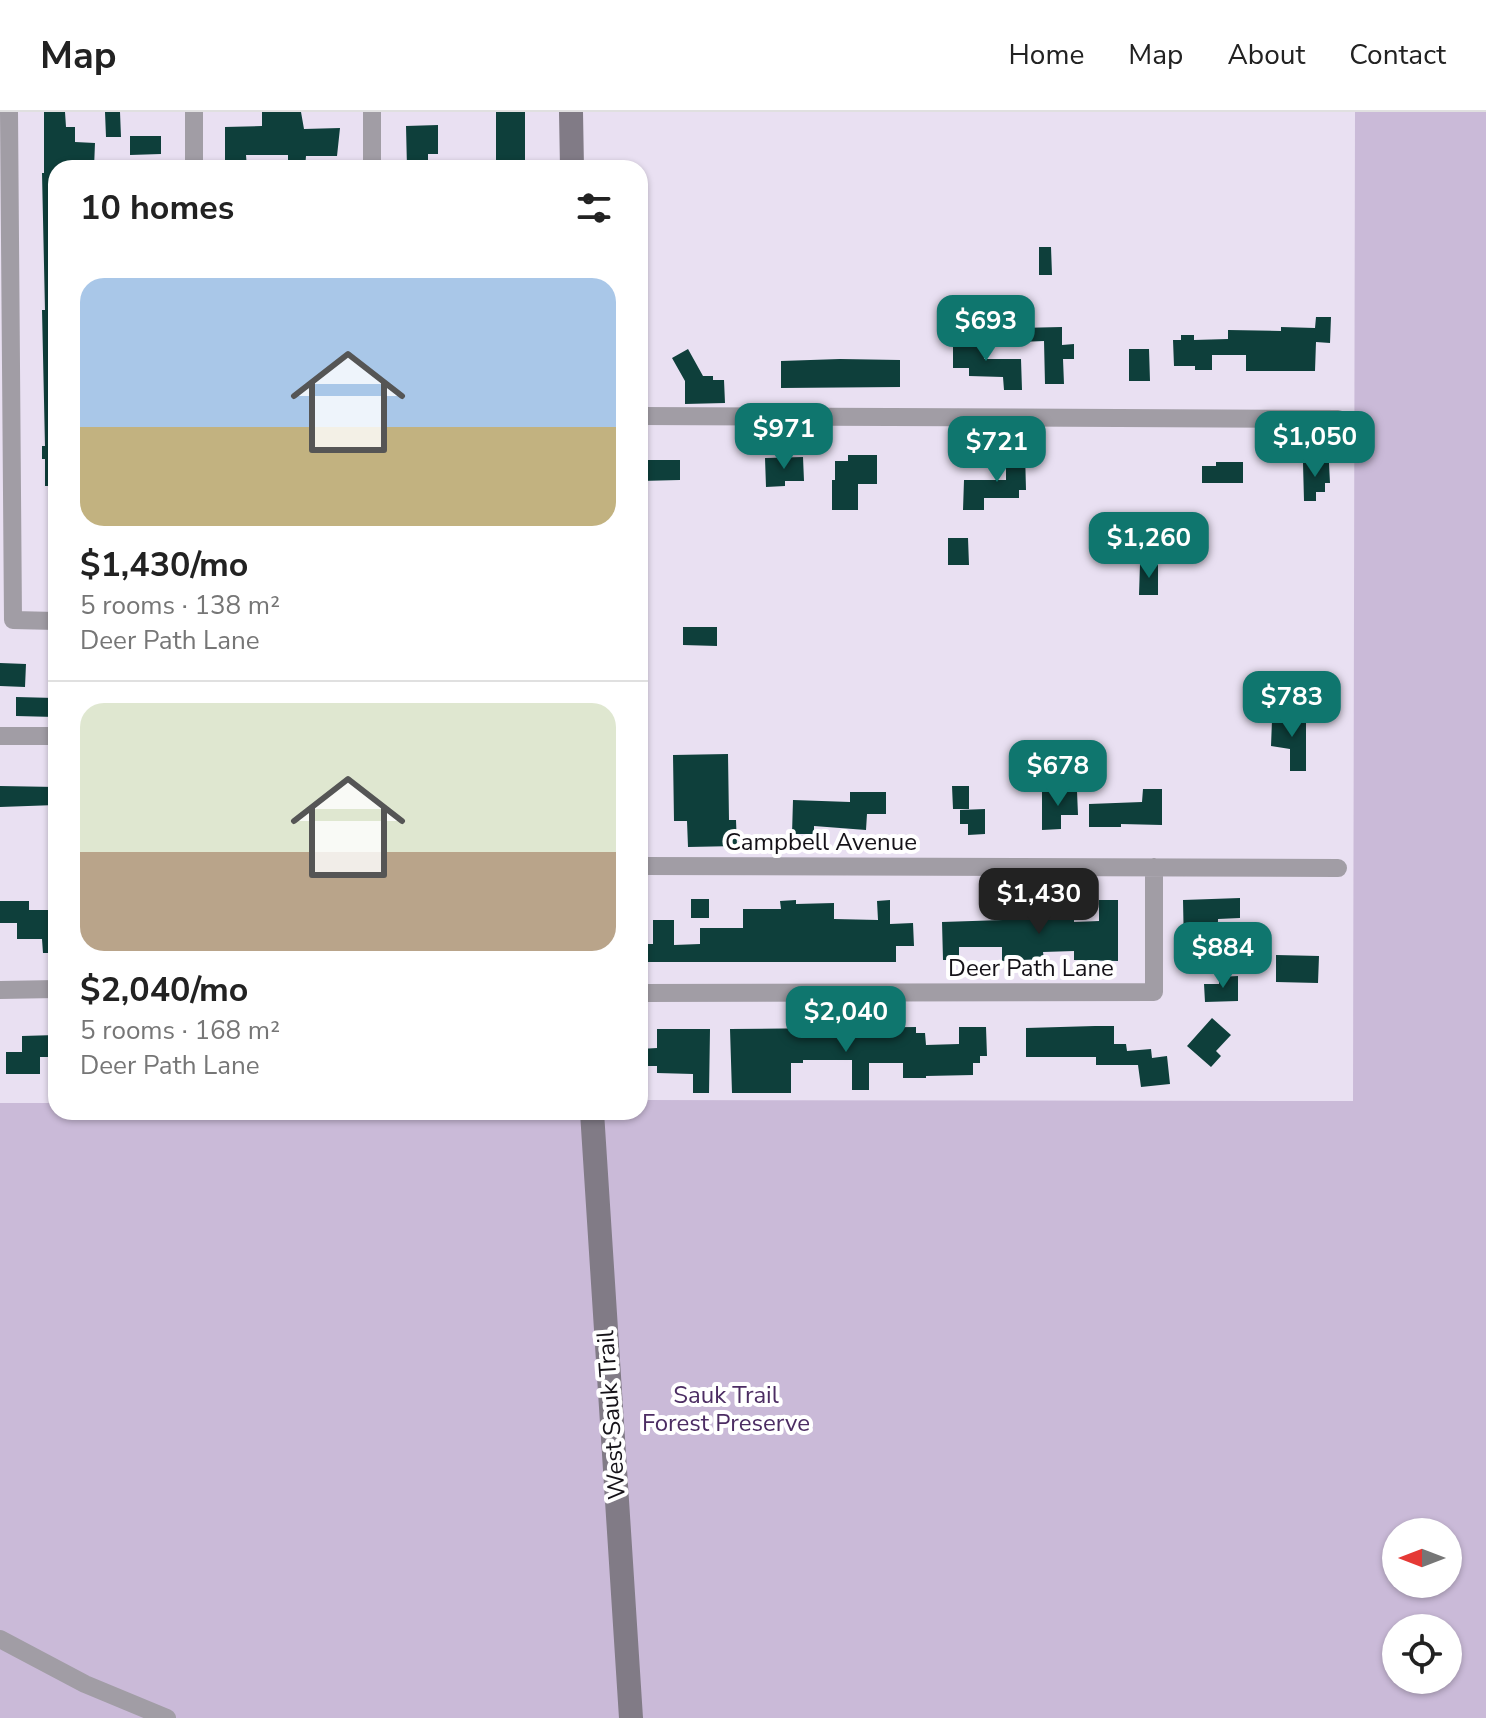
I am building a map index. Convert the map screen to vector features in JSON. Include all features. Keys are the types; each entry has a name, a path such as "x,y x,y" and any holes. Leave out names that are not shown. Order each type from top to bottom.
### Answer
{"main road":[{"path":"571,112 572,160"},
{"name":"West Sauk Trail","path":"593,1120 631,1718"}],"street":[{"path":"9,112 6,522 13,620 48,621"},
{"path":"194,112 194,160"},
{"path":"372,112 372,160"},
{"path":"648,416 1338,419"},
{"path":"0,736 48,736"},
{"name":"Campbell Avenue","path":"648,866 1338,868"},
{"name":"Deer Path Lane","path":"648,993 1154,992 1154,867"},
{"path":"0,990 48,989"},
{"path":"0,1639 85,1684 167,1718"}],"green space":[{"name":"Sauk Trail Forest Preserve","path":"1355,112 1486,112 1486,1718 0,1718 0,1103 48,1103 48,1120 648,1120 648,1100 1353,1101"}],"building":[{"path":"44,112 65,112 66,127 75,127 75,142 95,143 94,160 48,160 48,486 45,486 45,459 42,459 42,446 45,446 42,310 45,310"},
{"path":"105,112 120,112 121,137 106,137"},
{"path":"262,112 301,112 304,129 340,128 337,156 306,156 306,160 288,160 288,155 246,155 246,160 225,160 225,127 262,126"},
{"path":"496,112 525,112 525,160 496,160"},
{"path":"438,125 438,154 428,154 428,160 407,160 406,126"},
{"path":"130,136 161,136 161,154 130,155"},
{"path":"1039,247 1051,247 1052,275 1039,275"},
{"path":"1316,317 1331,317 1330,343 1316,342 1315,371 1246,371 1246,355 1212,355 1212,370 1174,366 1173,340 1181,340 1181,335 1194,335 1194,340 1228,339 1228,330 1315,328"},
{"path":"1062,327 1062,345 1074,344 1074,359 1063,359 1064,384 1045,384 1044,341 1020,342 1019,328"},
{"path":"953,339 985,340 984,359 1021,359 1022,390 1004,390 1003,377 969,376 969,368 953,368"},
{"path":"688,349 703,376 724,380 725,403 685,404 685,381 672,358"},
{"path":"1129,349 1149,349 1150,381 1129,381"},
{"path":"900,360 900,387 781,388 781,361"},
{"path":"1006,452 1025,452 1026,490 1019,490 1019,498 984,498 984,510 963,510 964,480 1006,480"},
{"path":"848,455 877,455 877,484 858,484 858,510 832,510 835,461 848,461"},
{"path":"803,457 804,481 785,481 785,486 766,487 765,458"},
{"path":"648,460 680,460 680,480 648,481"},
{"path":"1216,462 1243,462 1243,483 1202,483 1202,466 1216,466"},
{"path":"1303,463 1329,463 1330,483 1325,483 1325,492 1316,492 1316,501 1304,501"},
{"path":"1112,519 1141,520 1137,557 1118,557 1118,539 1111,539"},
{"path":"948,538 968,538 969,565 948,565"},
{"path":"1140,564 1158,565 1158,595 1139,595"},
{"path":"683,627 717,627 717,646 683,645"},
{"path":"0,663 26,664 25,687 0,686"},
{"path":"16,697 48,698 48,717 16,716"},
{"path":"1287,710 1301,710 1301,720 1306,720 1306,771 1290,771 1290,749 1271,746 1272,720 1287,720"},
{"path":"728,754 729,820 736,820 737,846 688,847 687,821 674,821 673,755"},
{"path":"0,786 48,787 48,805 0,807"},
{"path":"952,786 969,786 969,809 953,809"},
{"path":"1143,789 1162,789 1162,825 1089,827 1089,804 1142,802"},
{"path":"1042,791 1077,791 1078,815 1061,815 1061,829 1042,830"},
{"path":"850,792 886,792 886,814 867,814 866,830 814,826 814,834 792,834 793,800 850,802"},
{"path":"985,809 985,834 968,835 968,824 960,824 960,810"},
{"path":"1240,898 1240,918 1218,919 1217,958 1198,957 1198,950 1184,950 1183,900"},
{"path":"691,899 709,899 709,918 691,918"},
{"path":"796,900 796,904 834,903 834,919 878,920 877,901 890,900 890,924 913,923 914,946 896,946 896,962 648,962 648,944 653,944 653,920 674,920 674,945 700,944 700,928 743,928 743,909 781,909 780,901"},
{"path":"1099,900 1118,900 1118,961 1074,960 1074,951 1043,952 1044,959 1002,961 1002,947 959,947 959,960 943,960 942,922 1062,918 1062,910 1074,910 1074,922 1099,921"},
{"path":"0,901 29,901 29,910 48,910 48,953 43,953 42,939 17,939 17,923 0,923"},
{"path":"1276,955 1319,956 1318,983 1276,982"},
{"path":"1238,976 1238,1001 1205,1002 1204,984 1219,984 1219,977"},
{"path":"1212,1018 1231,1035 1216,1051 1221,1056 1211,1067 1187,1046"},
{"path":"1114,1026 1114,1044 1126,1044 1127,1051 1151,1049 1152,1058 1167,1056 1170,1084 1141,1087 1138,1065 1096,1065 1096,1057 1026,1057 1026,1028"},
{"path":"916,1027 916,1033 925,1033 926,1045 959,1044 959,1027 986,1027 987,1056 980,1056 980,1063 973,1063 973,1075 926,1078 903,1078 903,1063 869,1063 869,1090 852,1090 852,1060 803,1060 803,1063 791,1063 791,1093 732,1093 730,1029"},
{"path":"657,1029 710,1029 709,1093 693,1093 693,1074 657,1073 657,1066 648,1066 648,1049 657,1048"},
{"path":"48,1035 48,1057 40,1057 40,1074 6,1074 6,1052 22,1052 22,1036"}]}
